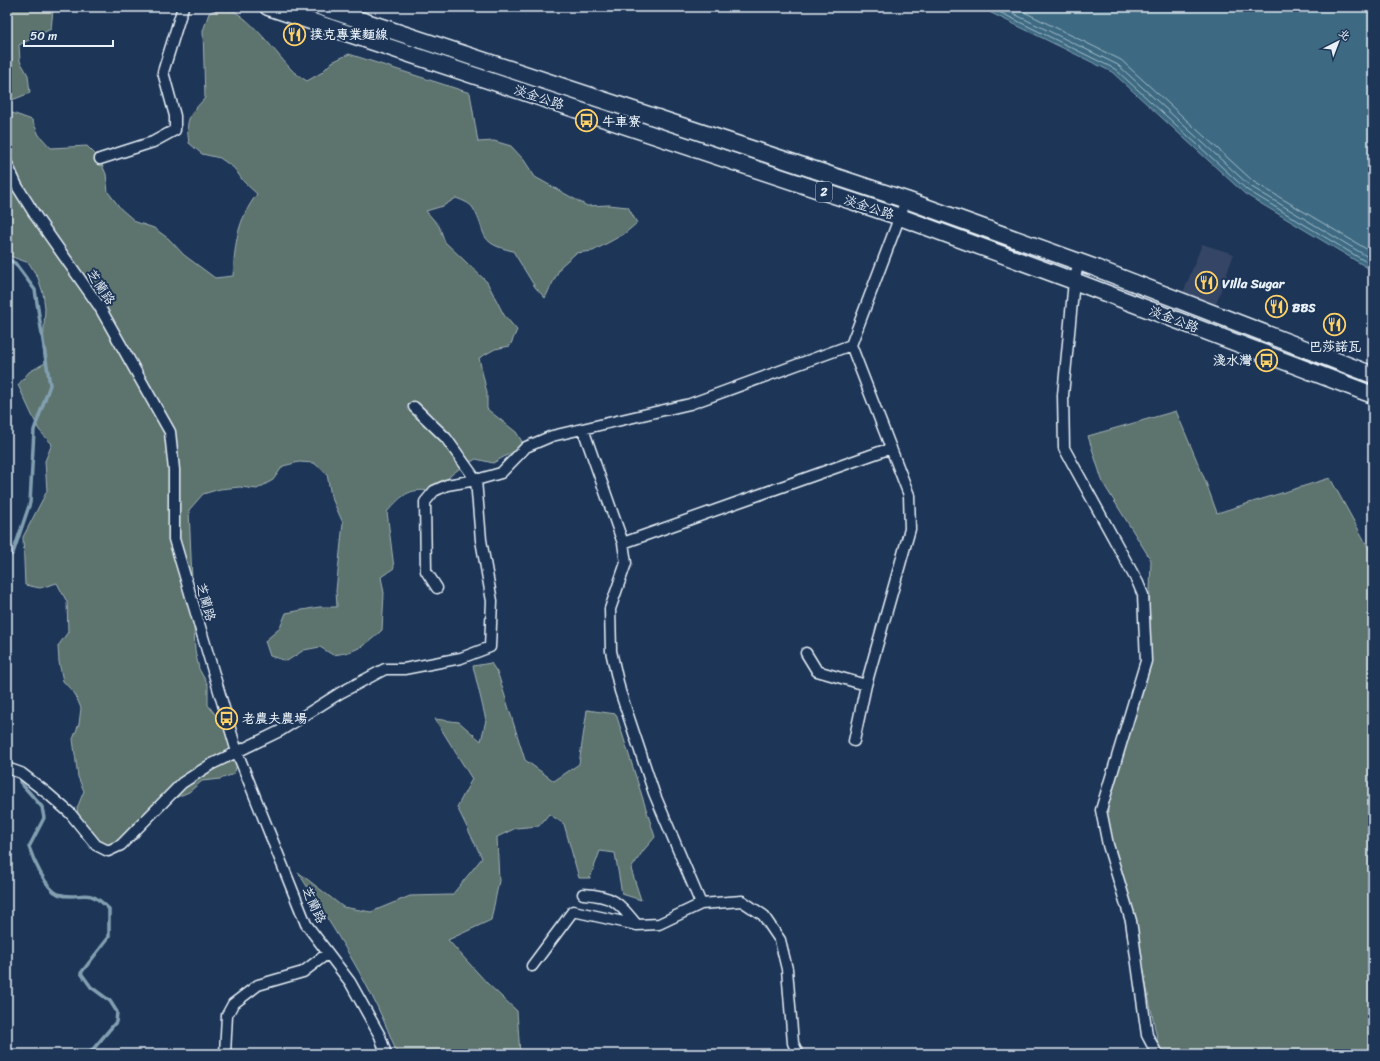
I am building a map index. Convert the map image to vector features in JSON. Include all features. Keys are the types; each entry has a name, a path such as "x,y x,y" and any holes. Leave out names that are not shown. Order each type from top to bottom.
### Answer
{"main road":[{"name":"淡金公路","path":"268,7 900,217 1074,280 1373,395"},
{"name":"淡金公路","path":"321,7 906,200 1079,262 1373,376"}],"street":[{"path":"100,159 153,142 175,130 175,116 163,72 183,7"},
{"name":"芝蘭路","path":"7,164 17,186 37,218 99,306 170,432 174,470 174,539 237,752 306,924 350,982 380,1036 386,1054"},
{"path":"854,741 866,685 910,529 909,495 851,345 906,200"},
{"path":"1079,262 1074,280 1063,395 1064,448 1138,583 1143,595 1146,661 1101,810 1108,845 1131,921 1147,1035 1157,1054"},
{"path":"437,588 426,571 425,502 434,491 447,485 476,480 501,472 526,447 552,436 690,404 851,345"},
{"path":"7,768 21,773 47,793 70,813 96,845 108,851 121,845 127,840 182,784 210,765 280,731 340,693 385,669 404,669 461,658 490,646 492,601 481,540 476,480 446,438 414,407"},
{"path":"583,429 623,543 626,563 610,609 611,651 620,691 654,793 701,904"},
{"path":"623,543 891,448"},
{"path":"806,653 817,671 866,685"},
{"path":"583,894 604,896 622,906 637,925"},
{"path":"532,966 574,910 637,925 659,924 701,904 742,901 764,915 780,940 787,969 793,1043 798,1054"},
{"path":"225,1054 227,1015 233,1004 258,984 303,972 328,953"}],"shaded area":[{"name":"Villa Sugar","path":"1202,244 1234,254 1216,304 1183,293"}],"green space":[{"path":"7,7 53,7 53,10 51,29 19,45 20,61 28,75 30,93 7,102"},
{"path":"221,7 230,9 249,22 292,70 307,81 321,73 332,62 349,54 470,93 478,142 494,141 511,146 524,160 535,177 587,206 609,205 628,207 637,223 624,234 593,251 576,253 561,266 545,298 535,287 513,251 501,248 488,240 478,217 470,205 456,198 443,206 426,211 439,226 445,242 487,282 504,315 517,330 510,346 495,349 479,358 487,393 487,409 516,432 528,451 509,454 493,463 476,459 444,481 436,492 420,490 414,491 403,496 393,505 387,512 394,568 381,577 384,593 382,630 371,640 355,650 333,655 320,647 304,650 287,661 270,656 265,641 280,628 286,613 319,607 337,607 336,591 343,523 331,496 327,474 314,463 299,462 283,466 273,480 257,489 240,487 220,489 203,494 189,510 195,650 199,669 208,685 208,705 221,722 237,737 240,756 234,774 220,779 202,781 189,792 156,806 137,839 102,846 79,822 77,808 84,791 78,777 73,739 79,724 81,708 75,694 63,681 59,662 58,646 68,632 67,602 57,583 40,588 25,585 23,537 47,491 45,461 52,444 39,430 18,385 29,372 45,363 43,348 45,308 43,293 38,278 29,263 7,255 7,111 32,120 39,135 51,148 87,146 99,158 106,174 108,192 121,209 136,222 154,228 169,239 184,255 215,278 233,276 238,233 245,214 257,194 244,182 234,168 220,158 202,154 189,143 188,135 188,123 190,118 195,109 205,98 203,31 209,13"},
{"path":"1176,411 1217,513 1330,478 1373,556 1373,1054 1167,1054 1159,1048 1139,951 1107,818 1116,746 1148,647 1151,560 1103,483 1088,436"},
{"path":"491,663 498,674 525,760 554,781 579,764 587,710 616,714 655,837 631,869 641,900 622,894 615,853 600,851 590,878 579,878 564,824 549,814 539,826 516,828 497,837 499,881 491,920 448,940 487,983 517,1011 520,1054 397,1054 388,1030 365,983 298,872 343,907 371,912 410,896 452,895 482,858 457,807 472,779 435,719 459,722 481,741 486,720 473,666"}],"water":[{"path":"979,7 1373,7 1373,271 1245,194 1112,72"}],"waterway":[{"path":"7,259 15,263 35,290 50,385 34,430 30,503 13,553 7,558"},
{"path":"20,782 42,807 44,818 29,847 37,866 49,886 58,894 66,896 89,895 94,897 109,909 109,937 81,973 91,987 110,1001 117,1012 116,1022 89,1054"}],"place":[{"name":"撲克專業麵線","path":"294,34"},
{"name":"牛車寮","path":"586,121"},
{"name":"Villa Sugar","path":"1206,283"},
{"name":"BBS","path":"1277,307"},
{"name":"巴莎諾瓦","path":"1335,324"},
{"name":"淺水灣","path":"1267,360"},
{"name":"老農夫農場","path":"226,718"}]}
